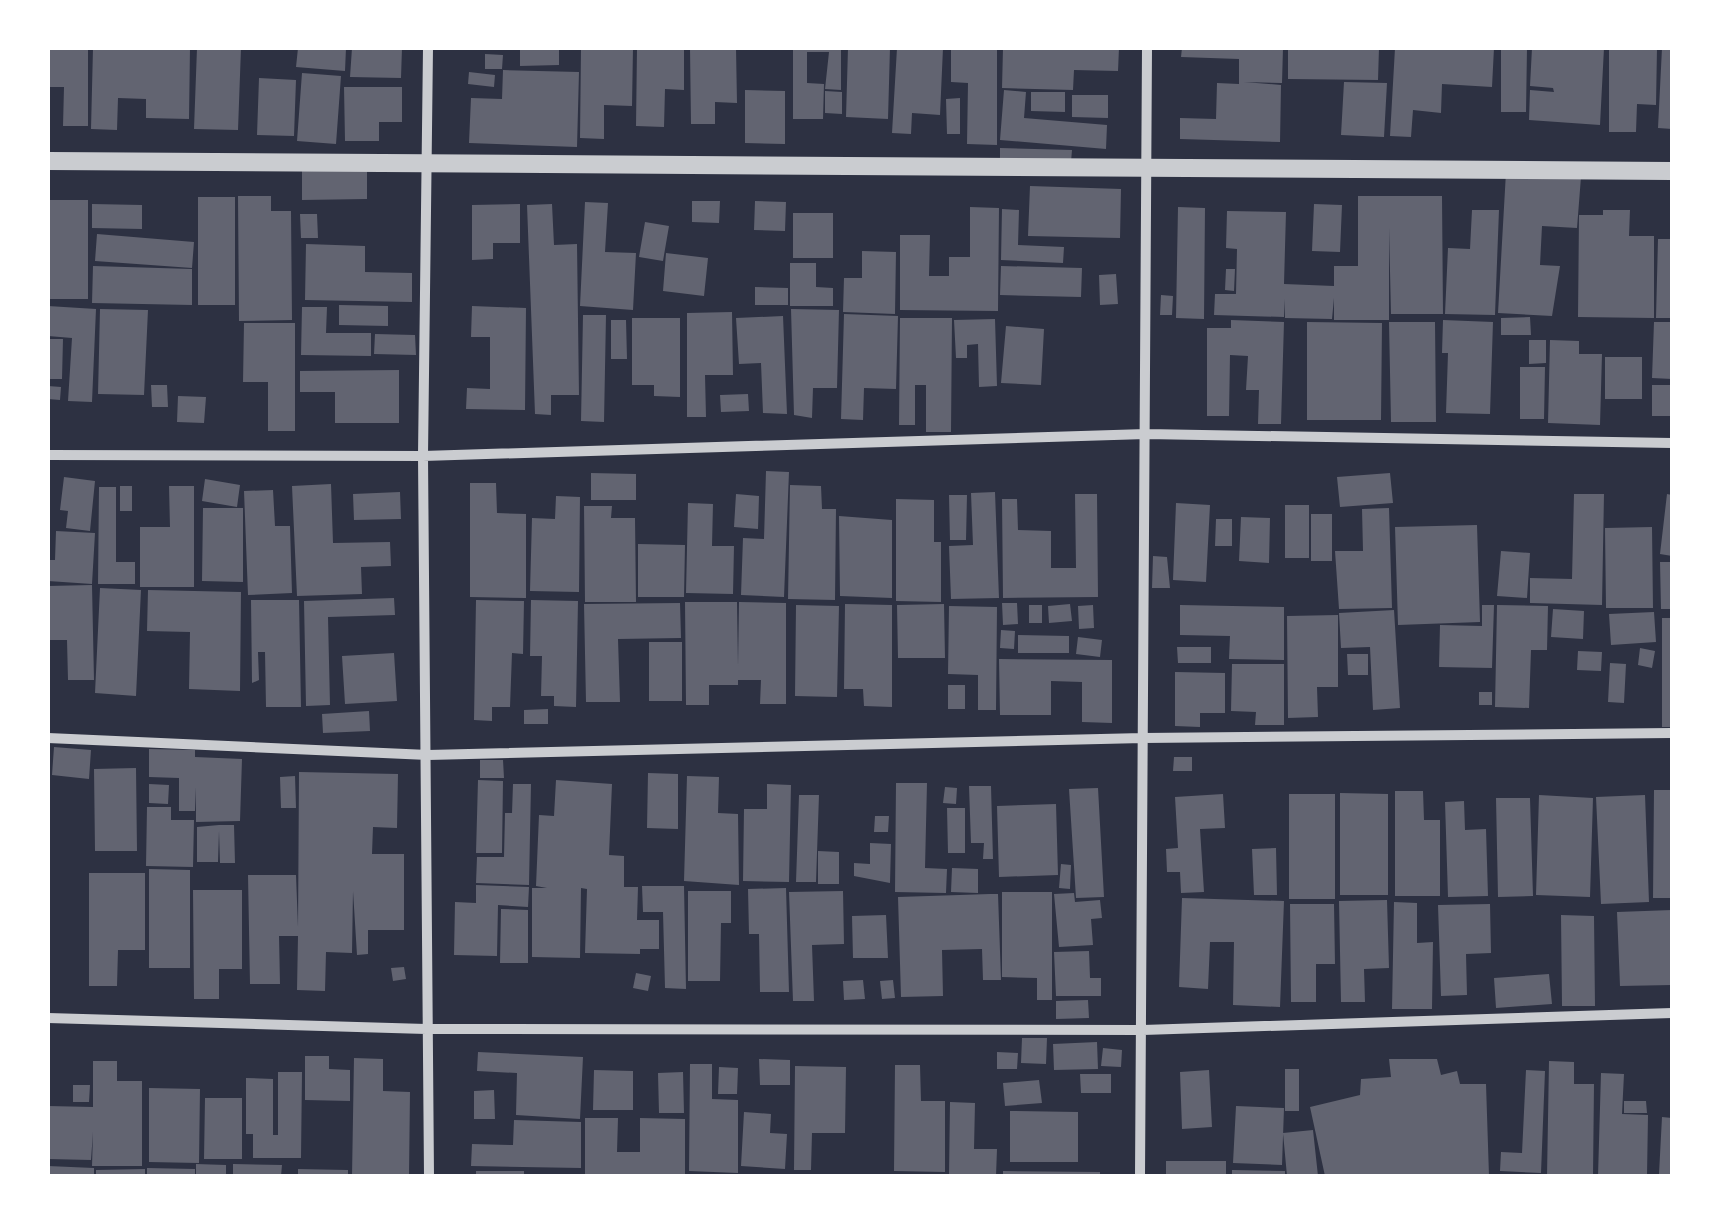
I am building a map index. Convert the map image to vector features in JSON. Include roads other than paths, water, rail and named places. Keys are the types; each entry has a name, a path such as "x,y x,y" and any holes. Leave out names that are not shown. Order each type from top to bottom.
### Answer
{"street":[{"path":"428,48 424,456 429,1176"},
{"path":"1140,1176 1147,48"},
{"path":"48,160 1672,171"},
{"path":"48,455 424,456 1146,434 1672,443"},
{"path":"48,738 428,755 1143,738 1672,733"},
{"path":"48,1018 426,1029 1143,1030 1672,1014"}]}
